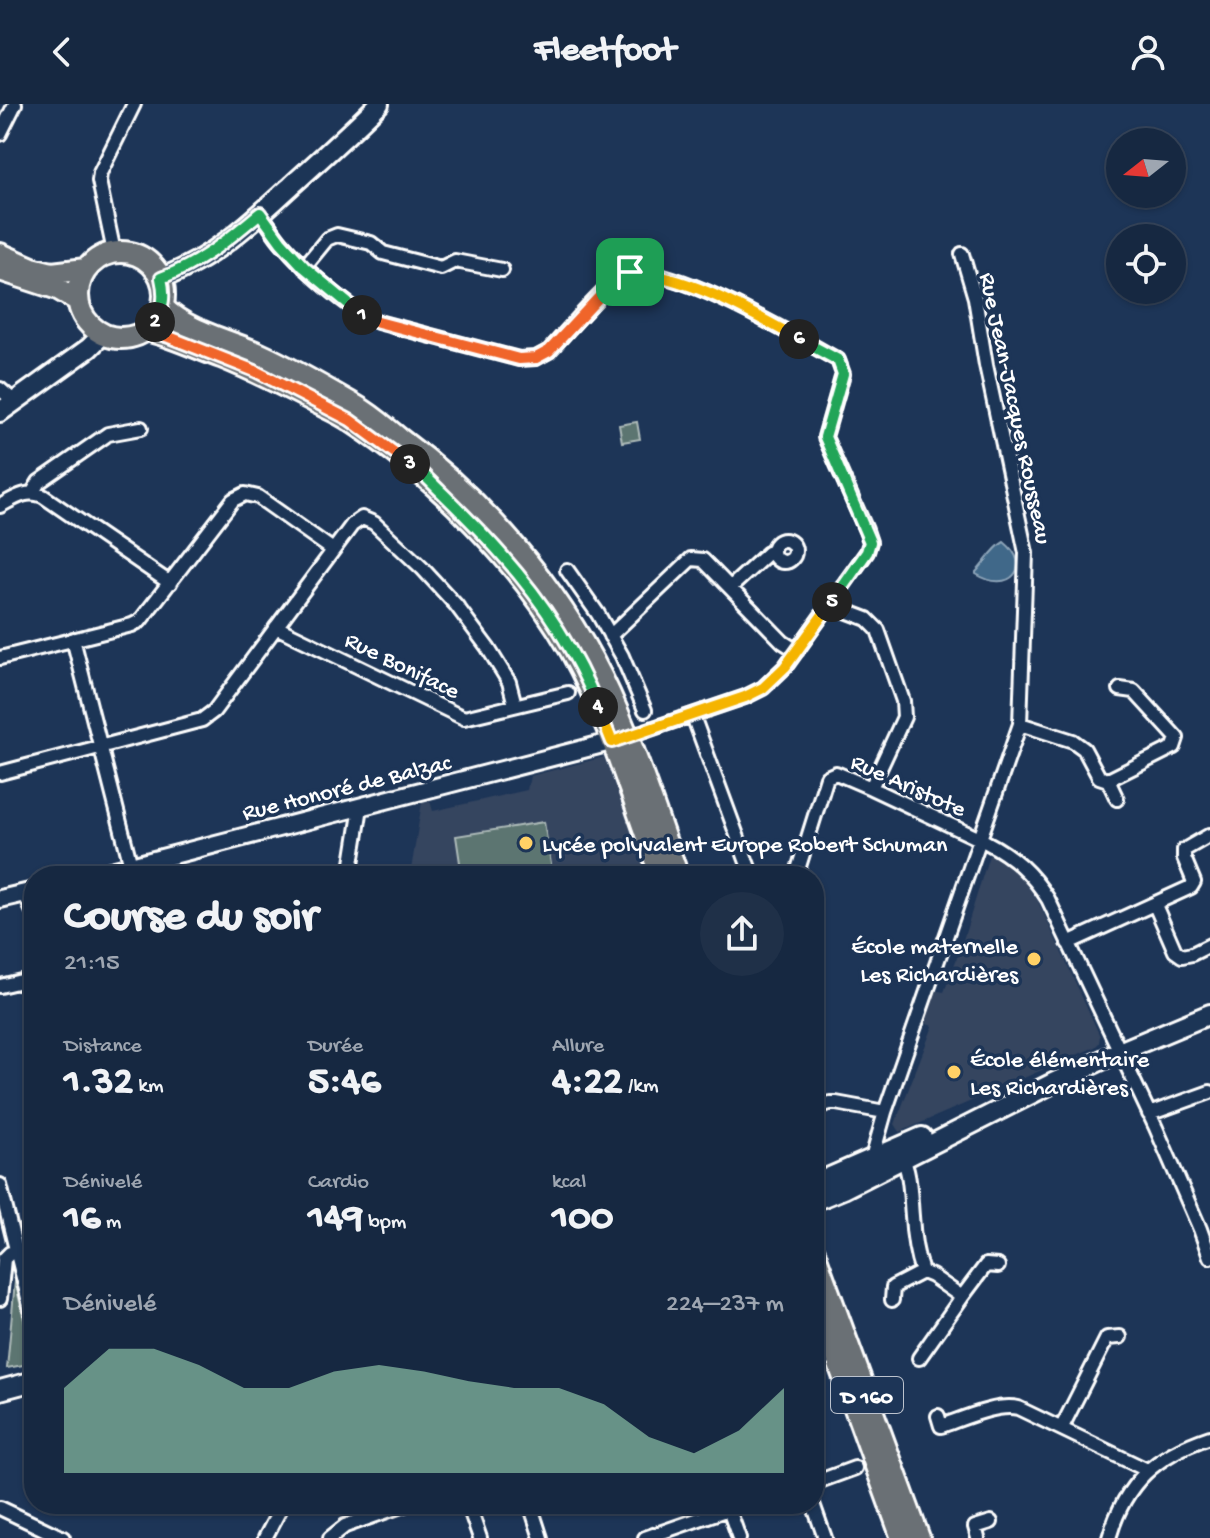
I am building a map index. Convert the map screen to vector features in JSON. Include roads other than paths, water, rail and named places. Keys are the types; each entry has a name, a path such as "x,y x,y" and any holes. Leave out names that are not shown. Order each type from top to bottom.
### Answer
{"main road":[{"path":"161,278 199,261 230,239 379,104"},
{"path":"114,252 129,252 153,266 161,278 164,293 163,307 157,320 136,336 125,339 102,335 90,326 81,314 77,300 80,278 86,269 98,257 114,252"},
{"path":"0,254 52,273 86,269"},
{"path":"0,270 58,289 77,300"},
{"path":"163,307 177,320 263,355 359,408 434,464 488,516 554,596 596,666 658,866"},
{"path":"146,330 255,371 350,420 424,475 502,554 542,605 620,740 674,866"},
{"path":"7,407 89,348 102,335"},
{"path":"824,1181 880,1163 1119,1052 1210,1014"},
{"path":"824,1197 843,1189 880,1163"},
{"name":"D 160","path":"824,1279 919,1538"},
{"name":"D 160","path":"824,1322 902,1538"},
{"path":"0,1390 24,1384"}],"street":[{"path":"0,134 15,104"},
{"path":"114,252 100,173 134,104"},
{"path":"260,213 304,267 361,314 378,322 519,359 536,358 549,351 615,280 630,272 650,273 678,281 748,310 838,360 843,374 825,437 870,542 867,552 785,667 763,688 620,740"},
{"path":"304,267 327,239 337,235 371,243 383,253 441,268 455,261 502,270"},
{"name":"Rue Jean-Jacques Rousseau","path":"880,1163 874,1151 885,1112 1020,724 1026,553 975,298 962,254"},
{"path":"0,389 7,407"},
{"path":"33,492 39,482 108,434 141,428"},
{"path":"0,506 19,495 33,492 43,496 170,583"},
{"path":"0,658 140,621 233,500 245,494 258,497 333,550 214,711 202,720 0,773"},
{"name":"Rue Boniface","path":"333,550 352,525 362,518 374,523 456,605 509,682 515,705"},
{"path":"731,587 768,553 773,552"},
{"path":"610,636 691,559 703,560 783,642 797,651"},
{"path":"567,570 598,614 622,656 645,710"},
{"path":"830,605 867,619 878,630 903,701 904,717 871,788"},
{"name":"Rue Boniface","path":"276,627 464,718 568,693"},
{"path":"73,639 101,748 123,866"},
{"path":"1020,724 1073,741 1084,749 1099,777 1108,780 1174,747 1177,738 1134,691 1120,689"},
{"path":"693,716 748,866"},
{"name":"Rue Honoré de Balzac","path":"139,866 620,740"},
{"name":"Rue Aristote","path":"799,866 827,777 836,773 1002,850 1025,868 1037,882 1068,943 1149,1114 1210,1257"},
{"path":"1108,780 1117,799"},
{"path":"352,866 361,807"},
{"path":"1068,943 1191,887 1194,882 1184,850 1210,835"},
{"path":"0,899 24,893"},
{"path":"1155,905 1175,951 1182,956 1210,945"},
{"path":"0,986 24,980"},
{"path":"1149,1114 1210,1092"},
{"path":"824,1104 836,1103 885,1112"},
{"path":"901,1153 910,1179 912,1221 922,1272"},
{"path":"0,1185 24,1281"},
{"path":"0,1299 4,1259 10,1253 24,1250"},
{"path":"919,1358 986,1265 998,1266"},
{"path":"892,1300 893,1287 922,1272 962,1297"},
{"path":"1062,1427 1107,1338 1120,1337"},
{"path":"824,1359 836,1355"},
{"path":"938,1416 941,1426 1009,1406 1018,1408 1147,1470"},
{"path":"1109,1538 1123,1502 1147,1470 1184,1446 1210,1437"},
{"path":"824,1479 855,1468"},
{"path":"0,1508 63,1538"},
{"path":"265,1538 276,1514"},
{"path":"330,1538 345,1526 379,1514"},
{"path":"472,1514 480,1538"},
{"path":"533,1514 541,1538"},
{"path":"645,1538 707,1514"},
{"path":"731,1514 739,1538"},
{"path":"817,1514 825,1538"},
{"path":"978,1538 975,1527 991,1522"}],"place":[{"name":"Lycée polyvalent Europe Robert Schuman","path":"526,843"},
{"name":"École maternelle Les Richardières","path":"1034,959"},
{"name":"École élémentaire Les Richardières","path":"954,1072"}]}
